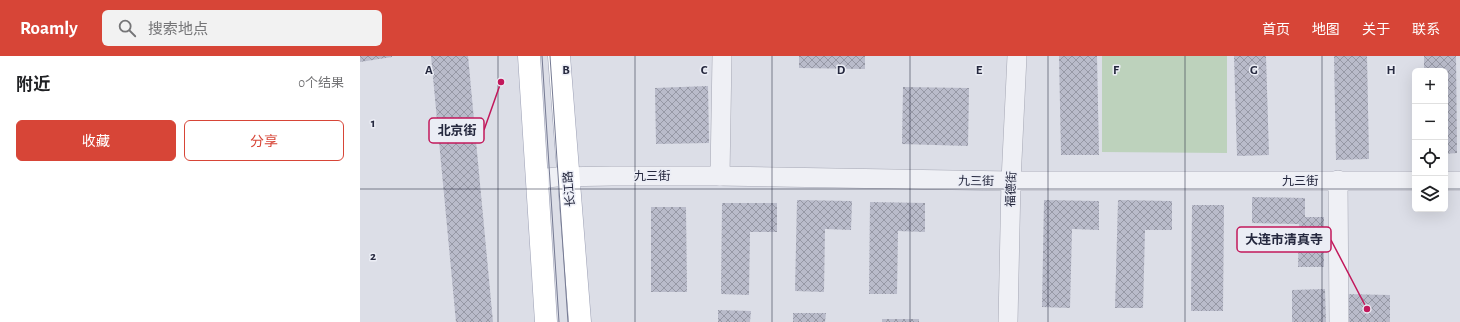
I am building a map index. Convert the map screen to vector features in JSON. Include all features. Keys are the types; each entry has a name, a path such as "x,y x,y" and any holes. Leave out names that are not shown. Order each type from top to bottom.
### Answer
{"main road":[{"path":"529,56 546,322"},
{"name":"长江路","path":"559,56 580,322"}],"street":[{"path":"720,176 722,56"},
{"name":"福德街","path":"1008,322 1011,181 1018,56"},
{"name":"九三街","path":"537,179 568,176 720,176 1011,181 1412,180"},
{"path":"1338,180 1339,322"},
{"path":"1448,181 1460,181"}],"green space":[{"path":"1102,56 1227,56 1227,153 1102,152"}],"building":[{"path":"360,56 392,56 392,57 360,62"},
{"path":"431,56 468,56 493,322 456,322"},
{"path":"799,56 865,56 865,69 799,68"},
{"path":"1059,56 1097,56 1099,155 1061,155"},
{"path":"1234,56 1266,56 1269,155 1237,156"},
{"path":"1334,56 1367,56 1369,159 1336,160"},
{"path":"1424,56 1456,56 1457,153 1448,154 1448,68 1424,68"},
{"path":"708,86 709,143 656,144 655,88"},
{"path":"903,87 969,88 968,146 902,144"},
{"path":"1252,197 1305,198 1305,217 1324,217 1324,267 1298,267 1299,224 1252,223"},
{"path":"797,200 852,201 851,230 825,229 824,292 795,291"},
{"path":"1044,200 1099,201 1099,230 1072,229 1070,308 1042,307"},
{"path":"1118,200 1172,201 1172,230 1145,230 1143,308 1115,308"},
{"path":"870,202 925,203 925,232 898,231 897,294 869,294"},
{"path":"722,203 777,203 777,232 750,232 749,295 721,294"},
{"path":"1192,205 1224,205 1223,311 1191,311"},
{"path":"651,207 686,207 687,292 651,292"},
{"path":"1325,289 1326,322 1292,322 1292,290"},
{"path":"1344,294 1390,295 1390,322 1344,322"},
{"path":"718,310 751,311 750,322 718,322"},
{"path":"793,313 826,313 825,322 793,322"},
{"path":"882,319 919,319 919,322 882,322"}],"tram line":[{"path":"542,56 559,322"},
{"path":"550,56 568,322"}],"place":[{"name":"北京街","path":"501,82"},
{"name":"大连市清真寺","path":"1367,309"}]}
